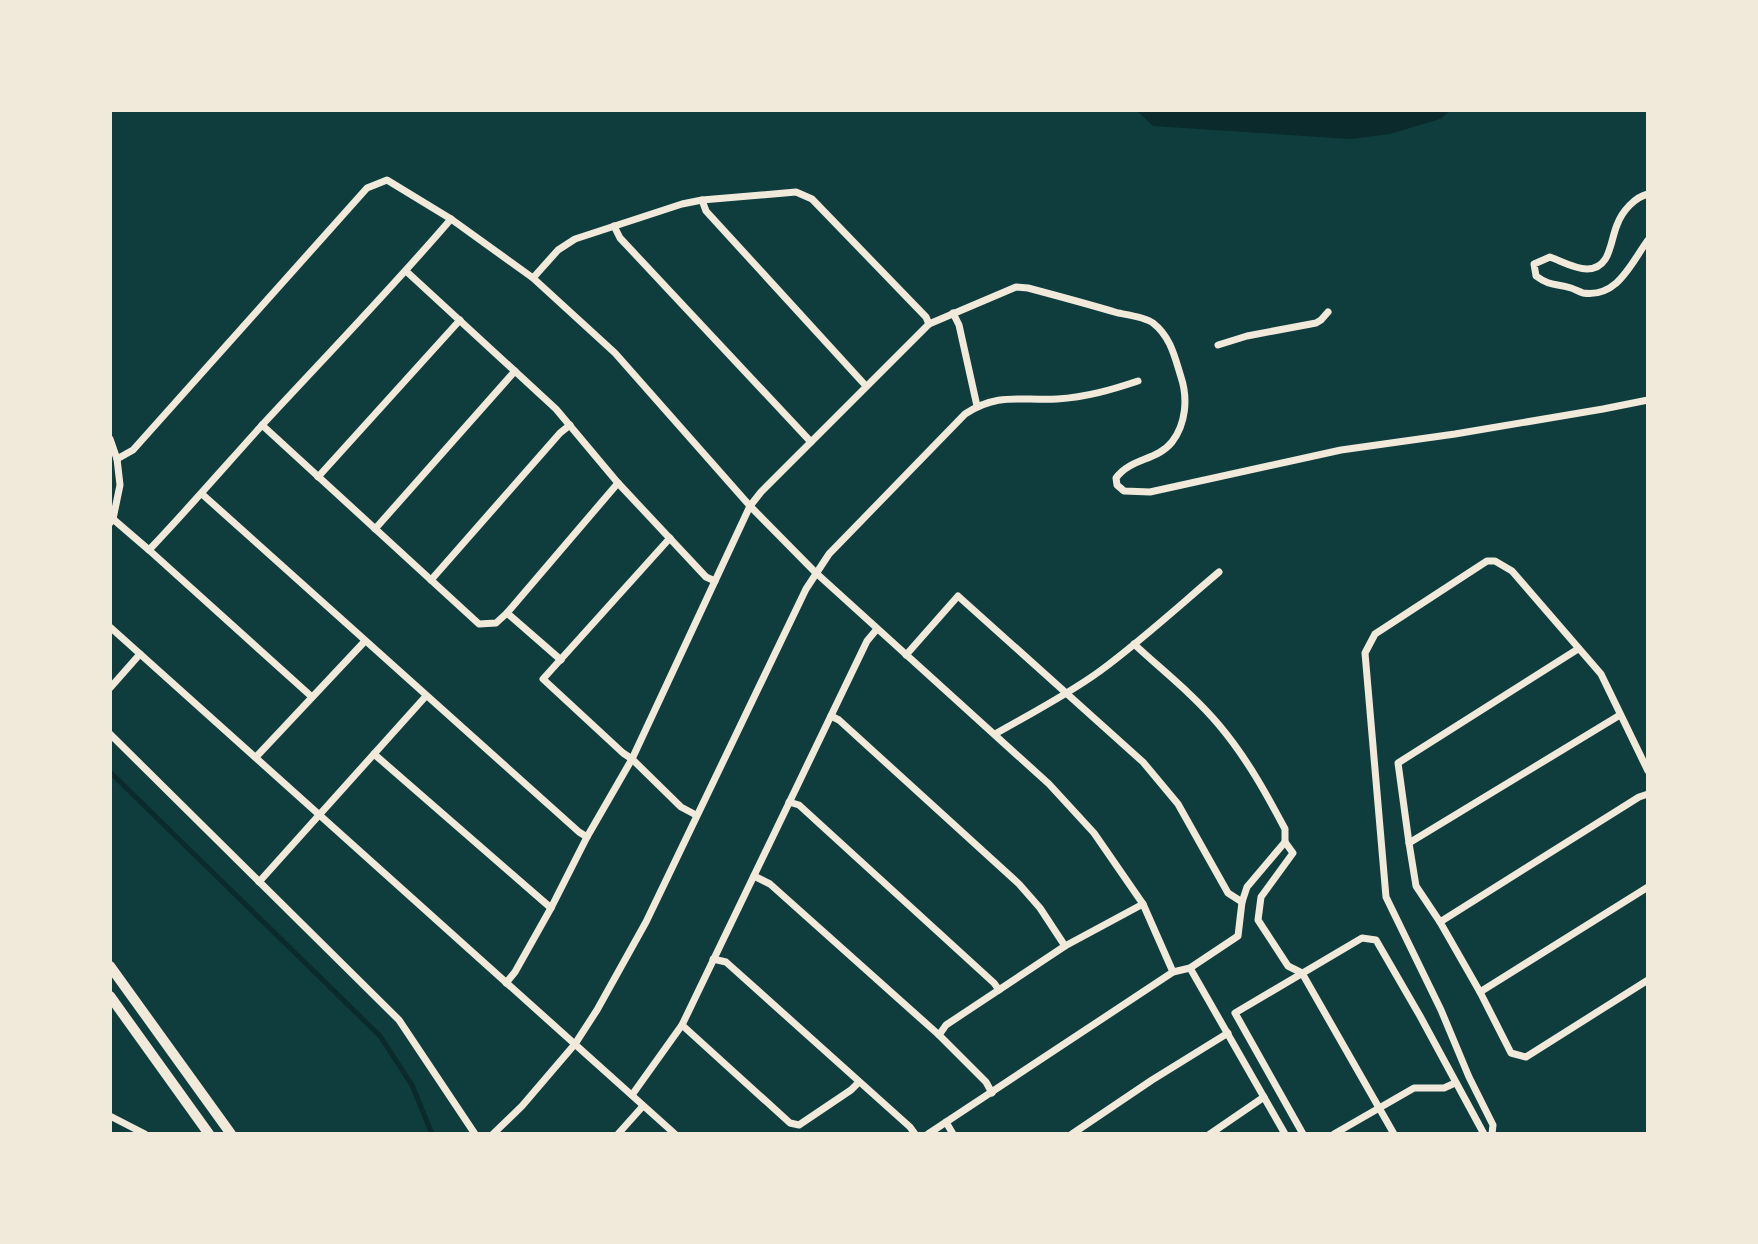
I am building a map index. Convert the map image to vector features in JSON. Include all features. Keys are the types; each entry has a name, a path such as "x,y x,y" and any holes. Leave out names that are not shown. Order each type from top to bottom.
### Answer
{"main road":[{"path":"110,966 231,1134"},
{"path":"110,996 209,1134"}],"street":[{"path":"117,459 133,450 367,188 387,180 451,219 533,278 615,353 750,506 815,572 1049,784 1094,833 1143,904 1173,972"},
{"path":"533,278 558,250 575,239 614,226 702,200 796,192 812,199 926,317 929,324"},
{"path":"1648,194 1643,194 1622,215 1616,225 1609,254 1598,266 1582,269 1550,257 1534,264 1536,276 1547,285 1582,293 1603,290 1617,284 1648,240"},
{"path":"702,200 706,211 866,386"},
{"path":"149,550 451,219"},
{"path":"614,226 620,238 811,442"},
{"path":"406,271 556,409 618,483 706,577 715,581"},
{"path":"506,983 551,908 632,759 750,506 929,324 1016,287 1152,322 1169,341 1186,392 1185,410 1172,442 1161,453 1120,472 1116,478 1117,485 1124,491 1150,492 1341,450 1455,434 1648,400"},
{"path":"1218,345 1247,336 1316,323 1328,312"},
{"path":"953,313 959,325 977,406"},
{"path":"318,477 460,320"},
{"path":"375,529 515,371"},
{"path":"493,1134 522,1106 575,1044 597,1010 646,922 799,603 815,572 829,554 965,414 977,406 1002,398 1055,399 1100,394 1138,381"},
{"path":"262,425 479,624 496,623 507,613 618,483"},
{"path":"431,580 570,425"},
{"path":"110,439 117,459 120,485 112,521 149,550 312,697"},
{"path":"202,494 587,837"},
{"path":"670,538 543,679 681,807 696,815"},
{"path":"1492,1134 1493,1125 1386,897 1365,653 1375,634 1487,561 1495,561 1512,571 1601,674 1648,771"},
{"path":"995,734 1099,672 1219,572"},
{"path":"906,655 958,596 1143,762 1178,804 1228,893 1242,902"},
{"path":"507,613 561,660"},
{"path":"110,627 675,1134"},
{"path":"632,1095 682,1025 867,641 877,629"},
{"path":"256,757 365,641"},
{"path":"1134,644 1221,727 1247,762 1285,829 1285,842 1293,853 1261,897 1258,920 1288,966 1302,973 1394,1134"},
{"path":"1578,649 1398,763 1416,886 1480,992 1511,1053 1526,1057 1648,980"},
{"path":"110,688 140,654"},
{"path":"259,882 426,696"},
{"path":"1409,843 1620,715"},
{"path":"831,716 1019,884 1040,908 1065,946"},
{"path":"110,734 399,1020 475,1134"},
{"path":"374,754 551,908"},
{"path":"1440,922 1648,794"},
{"path":"789,802 799,805 999,990"},
{"path":"928,1134 1173,972 1190,968 1238,936 1247,887 1285,842"},
{"path":"754,876 770,884 939,1035 986,1082 992,1093"},
{"path":"1480,992 1648,887"},
{"path":"939,1035 946,1025 1065,946 1143,904"},
{"path":"1303,1134 1235,1013 1362,938 1376,940 1484,1134"},
{"path":"713,959 726,962 915,1134"},
{"path":"1190,968 1285,1134"},
{"path":"682,1025 790,1123 799,1125 859,1082"},
{"path":"1072,1134 1228,1033"},
{"path":"1334,1134 1414,1088 1444,1088 1455,1083"},
{"path":"1210,1134 1264,1097"},
{"path":"618,1134 643,1106"},
{"path":"110,1116 145,1134"},
{"path":"946,1122 953,1134"}],"water":[{"path":"1136,110 1451,110 1440,119 1390,134 1351,139 1153,126"}],"waterway":[{"path":"110,772 380,1036 412,1085 432,1134"}]}
